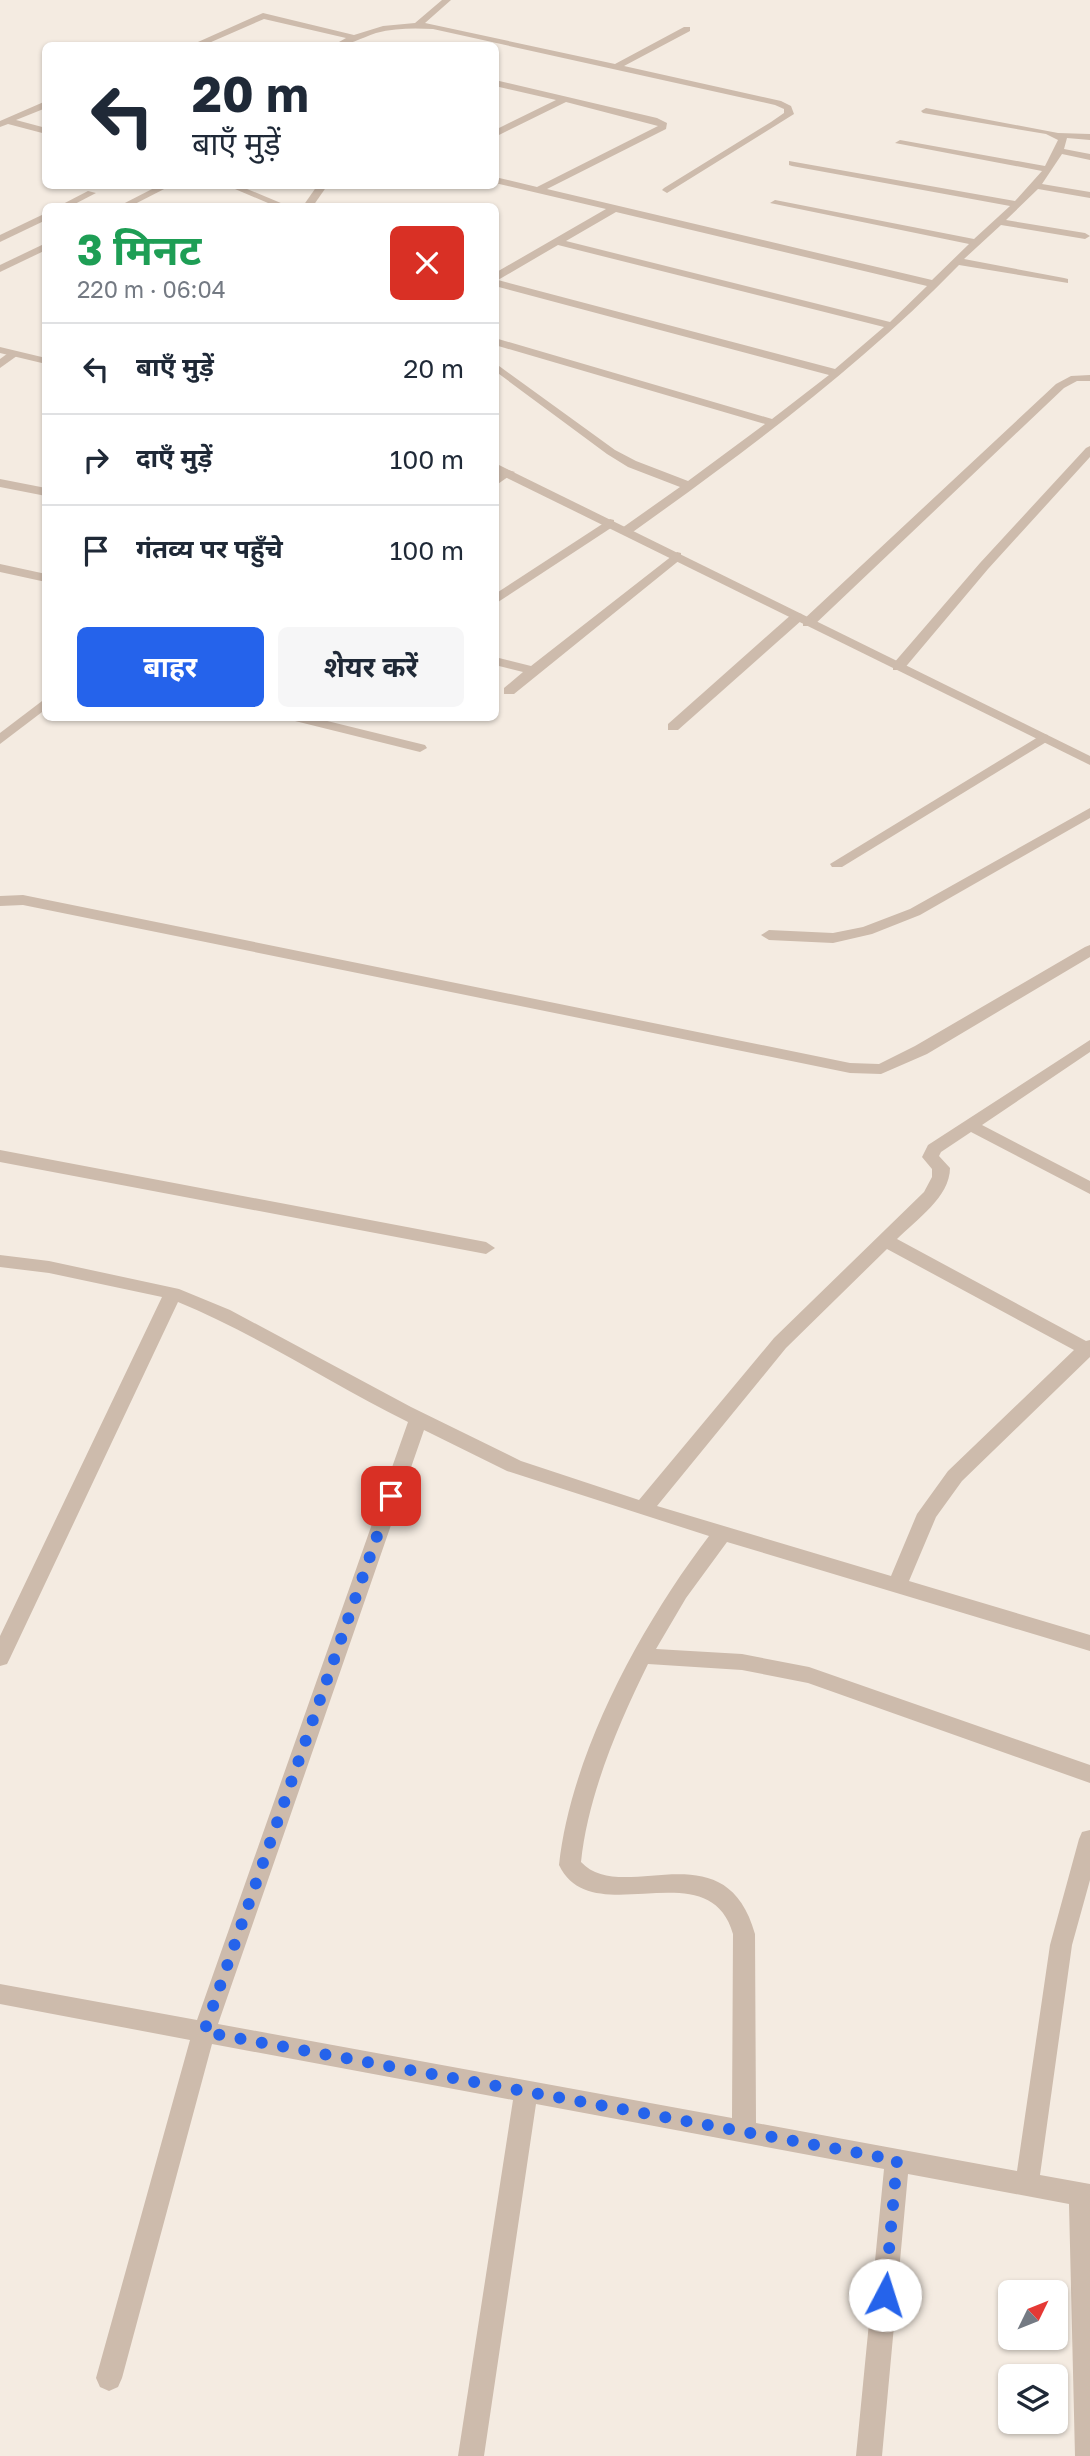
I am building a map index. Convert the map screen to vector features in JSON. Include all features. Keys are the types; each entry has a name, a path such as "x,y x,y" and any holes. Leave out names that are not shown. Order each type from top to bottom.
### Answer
{"street":[{"path":"418,25 447,0"},
{"path":"202,42 263,16 354,37"},
{"path":"343,42 379,29 418,25 498,42"},
{"path":"616,67 687,29"},
{"path":"499,42 778,103 788,108 789,114 667,190"},
{"path":"499,84 662,123 663,127 536,191"},
{"path":"499,132 565,99"},
{"path":"4,123 42,106"},
{"path":"926,111 1059,135 1090,137"},
{"path":"4,123 42,130"},
{"path":"626,531 773,424 892,326 1036,186 1059,151 1063,139 1059,135"},
{"path":"900,144 1047,169"},
{"path":"1059,151 1090,157"},
{"path":"792,163 1019,205"},
{"path":"499,181 612,210 934,284"},
{"path":"1036,186 1090,195"},
{"path":"130,203 159,189"},
{"path":"240,189 276,203"},
{"path":"70,203 92,193"},
{"path":"775,203 976,243"},
{"path":"499,278 612,210"},
{"path":"0,239 42,218"},
{"path":"999,222 1085,236"},
{"path":"557,242 892,326"},
{"path":"0,269 42,248"},
{"path":"957,261 1064,281"},
{"path":"499,282 836,373"},
{"path":"499,342 773,424"},
{"path":"0,349 42,360"},
{"path":"0,365 15,353"},
{"path":"499,369 611,452 654,473 690,485"},
{"path":"673,727 803,620 1060,386 1075,378 1090,379"},
{"path":"898,667 984,566 1090,450"},
{"path":"502,470 1090,761"},
{"path":"0,483 42,491"},
{"path":"499,597 610,523"},
{"path":"509,691 677,556"},
{"path":"0,568 42,577"},
{"path":"499,662 532,670"},
{"path":"0,740 42,705"},
{"path":"312,721 420,748"},
{"path":"837,864 1043,738"},
{"path":"769,934 832,938 867,931 915,912 1090,812"},
{"path":"0,901 23,900 850,1068 881,1069 921,1050 1090,950"},
{"path":"643,1508 780,1343 931,1195 941,1177 941,1168 930,1157 934,1149 1090,1045"},
{"path":"970,1125 1090,1188"},
{"path":"0,1156 486,1248"},
{"path":"885,1240 1088,1347 955,1476 927,1514 897,1585"},
{"path":"0,1261 49,1267 173,1293 224,1314 418,1419 514,1466 643,1508 1090,1643"},
{"path":"0,1658 173,1293"},
{"path":"109,2378 204,2032 418,1419"},
{"path":"722,1532 692,1570 655,1627 605,1733 572,1841 570,1865 582,1877 608,1883 697,1885 720,1895 737,1913 744,1934 744,2132"},
{"path":"642,1656 742,1662 809,1675 1090,1774"},
{"path":"1027,2183 1061,1945 1090,1839"},
{"path":"0,1994 1086,2195 1088,2456"},
{"path":"471,2456 526,2093"},
{"path":"869,2456 897,2160"}],"route":[{"path":"391,1496 204,2032 897,2160 885,2295"}]}
